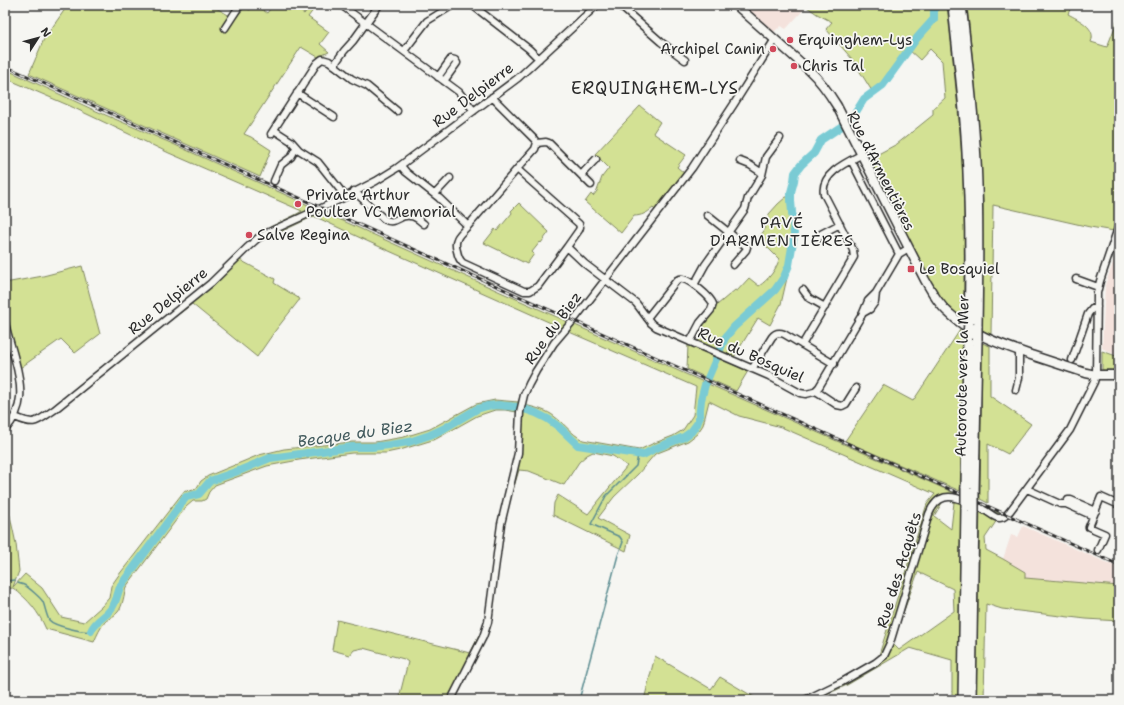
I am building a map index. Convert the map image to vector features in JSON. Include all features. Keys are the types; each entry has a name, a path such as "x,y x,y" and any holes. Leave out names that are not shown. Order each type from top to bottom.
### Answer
{"highway":[{"path":"953,5 967,160 973,325 970,490 971,700"},
{"name":"Autoroute vers la Mer","path":"961,5 972,105 976,160 978,240 973,325"},
{"path":"963,700 970,509"}],"main road":[{"name":"Rue d'Armentières","path":"731,5 809,70 821,82 831,96 857,157 905,251 946,311 967,327 1004,346 1086,373 1096,375 1119,375"},
{"name":"Rue d'Armentières","path":"736,5 774,40"}],"street":[{"path":"225,28 240,5"},
{"path":"341,5 461,94 474,111"},
{"path":"334,64 379,5"},
{"path":"404,52 427,21 453,5"},
{"path":"472,5 529,49 539,59"},
{"name":"Rue Delpierre","path":"15,417 30,422 39,420 215,281 258,238 376,181 401,166 518,78 598,5"},
{"path":"619,5 661,42 685,60"},
{"name":"Rue du Biez","path":"451,700 483,637 488,622 501,524 518,453 520,412 529,384 550,348 692,168 737,100 774,40"},
{"path":"345,196 318,162 296,148 292,142 272,132 318,62 324,59 330,61 354,80 369,88 397,111"},
{"path":"438,77 451,59 455,60 457,63 444,81"},
{"path":"297,93 334,117"},
{"path":"492,97 534,138 537,143 535,149 517,169 468,226 457,238 455,242 457,254 461,261 526,292 530,292 536,288 567,247 579,230 580,226 517,169"},
{"path":"694,285 705,265 745,209 748,198 760,180 766,157 780,138"},
{"path":"537,143 549,143 591,185"},
{"path":"274,181 281,165 291,157 296,148"},
{"path":"802,345 854,257 853,250 824,194 824,188 826,181 834,171 841,165 857,157"},
{"name":"Rue d'Armentières","path":"857,157 905,251"},
{"path":"581,175 596,159"},
{"path":"740,161 750,165 762,173"},
{"path":"401,166 406,172 435,194 468,226"},
{"path":"435,194 450,178"},
{"path":"354,191 386,220 393,221 409,216 424,224"},
{"path":"707,215 747,247 732,265"},
{"path":"817,240 823,233 840,224"},
{"path":"1096,375 1098,287 1119,225"},
{"name":"Rue du Bosquiel","path":"567,247 585,264 636,304 656,327 773,378 800,393 809,394 816,391 864,313 875,302 876,293 905,251"},
{"path":"647,318 679,279 683,279 694,285 708,297 713,304 700,323 690,342"},
{"path":"1076,279 1098,287"},
{"path":"803,290 806,295 825,307"},
{"path":"1072,360 1088,314 1092,309 1097,307"},
{"path":"5,324 21,385 19,404 15,417 5,430"},
{"path":"752,369 772,337 779,333 784,334 834,364"},
{"path":"1016,390 1019,378 1019,351"},
{"name":"Rue des Acquêts","path":"805,700 857,674 879,660 885,654 929,514 936,502 945,497 956,497 979,507 995,517 1000,518 1006,516 1070,430 1096,375"},
{"path":"816,391 837,405 842,406 847,402 856,388"},
{"path":"1026,489 1060,504 1066,504 1095,513"},
{"path":"1098,550 1105,534 1089,527 1101,497 1119,505"}],"shaded area":[{"path":"741,5 808,5 786,29 781,26 773,33"},
{"path":"1119,246 1119,357 1102,348 1105,285"},
{"path":"1023,526 1119,568 1119,586 1024,578 1025,572 1003,559 1011,535 1018,537"}],"green space":[{"path":"68,5 213,5 235,19 245,7 250,10 250,5 256,5 267,13 273,5 293,5 304,14 311,5 317,5 308,17 329,32 320,44 329,52 318,57 301,47 244,134 271,150 260,177 29,74 44,39"},
{"path":"808,5 947,5 963,177 963,321 947,307 937,294 867,160 897,144 933,115 933,109 945,98 942,61 930,49 920,60 908,49 880,86 872,91 852,59 826,29 832,22 807,7"},
{"path":"967,5 1072,5 1068,14 1086,25 1091,33 1091,42 1107,47 1119,17 1119,214 1114,231 993,205 991,334 982,332 983,202 975,85"},
{"path":"5,69 496,290 961,496 958,700 952,700 952,660 910,648 847,685 815,700 798,700 844,677 874,660 879,655 927,504 935,494 781,427 739,416 709,401 703,425 697,434 688,441 655,454 638,474 614,497 598,518 630,535 626,551 553,515 554,503 558,495 588,514 627,466 613,456 593,452 579,462 564,485 529,471 519,470 503,523 490,627 454,700 409,700 399,698 408,662 404,659 363,648 354,650 350,655 332,650 337,620 470,653 481,632 486,616 499,517 515,458 517,412 495,410 477,416 436,439 400,450 386,453 352,453 267,466 215,485 209,492 206,499 202,501 193,501 186,507 126,587 120,609 115,615 105,622 94,642 46,629 36,611 24,597 13,588 5,589 5,501 16,544 19,571 13,587 25,574 42,588 61,617 84,622 109,598 111,586 118,576 185,490 190,491 196,489 201,481 208,476 259,455 284,449 352,442 375,442 404,437 430,429 476,404 495,400 518,402 537,364 562,328 316,217 310,218 274,235 270,227 302,211 169,153 70,106 5,78","holes":["567,331 696,387 693,415 683,430 673,436 639,450 583,440 552,415 525,405 530,386 535,376","947,499 954,502 951,529 934,516 942,503","918,572 953,589 954,611 899,650 893,644"]},
{"path":"640,106 660,122 653,133 686,155 677,167 684,173 655,210 653,208 644,214 634,216 621,233 585,202 591,194 593,196 597,191 602,177 609,168 595,154"},
{"path":"786,197 794,197 796,239 781,304 770,325 758,318 734,357 698,342 704,328 703,324 717,305 735,290 737,291 749,278 759,286 766,281 774,270 779,259 758,238 764,231 769,214"},
{"path":"519,203 549,232 532,252 534,254 527,264 484,243 495,229 497,231 512,213 511,211"},
{"path":"235,254 240,260 275,279 274,283 300,299 257,357 192,304 153,334 214,278"},
{"path":"82,266 100,334 75,353 61,339 20,368 5,309 5,283 43,276"},
{"path":"960,330 963,332 960,491 845,441 883,385 913,401"},
{"path":"982,343 990,346 990,396 1031,424 1008,454 988,444 988,503 980,499"},
{"path":"688,345 748,371 736,391 687,369"},
{"path":"1102,351 1119,357 1119,370 1102,370"},
{"path":"980,506 1001,514 985,538 986,550 1025,572 1025,578 1119,586 1119,621 1086,619 1002,609 986,604 984,700 976,700"},
{"path":"655,656 711,689 720,677 759,700 644,700"}],"waterway":[{"name":"Becque du Biez","path":"91,631 95,624 113,606 121,585 186,497 199,494 210,481 270,458 352,447 372,447 409,442 443,429 477,409 498,405 518,407 536,413 559,427 578,445 643,455 684,437 691,432 699,419 701,400 705,385 725,338 734,327 775,290 784,277 789,265 794,235 791,192 795,173 814,153 821,140 851,120 864,99 883,85 917,38 934,19 934,5"},
{"path":"579,700 618,555 623,542 620,537 591,524 606,496 636,466 638,455"},
{"name":"Becque du Biez","path":"5,581 15,580"},
{"name":"Becque du Biez","path":"18,583 24,585 42,600 49,620 52,622 69,628 82,631 91,631"}],"railway":[{"path":"5,66 1119,565"}],"place":[{"name":"Erquinghem-Lys","path":"790,40"},
{"name":"Archipel Canin","path":"773,49"},
{"name":"Chris Tal","path":"794,66"},
{"name":"Private Arthur Poulter VC Memorial","path":"298,204"},
{"name":"Salve Regina","path":"249,235"},
{"name":"Le Bosquiel","path":"911,269"}],"district":[{"name":"ERQUINGHEM-LYS","path":"655,88"},
{"name":"PAVÉ D'ARMENTIÈRES","path":"782,231"}]}
